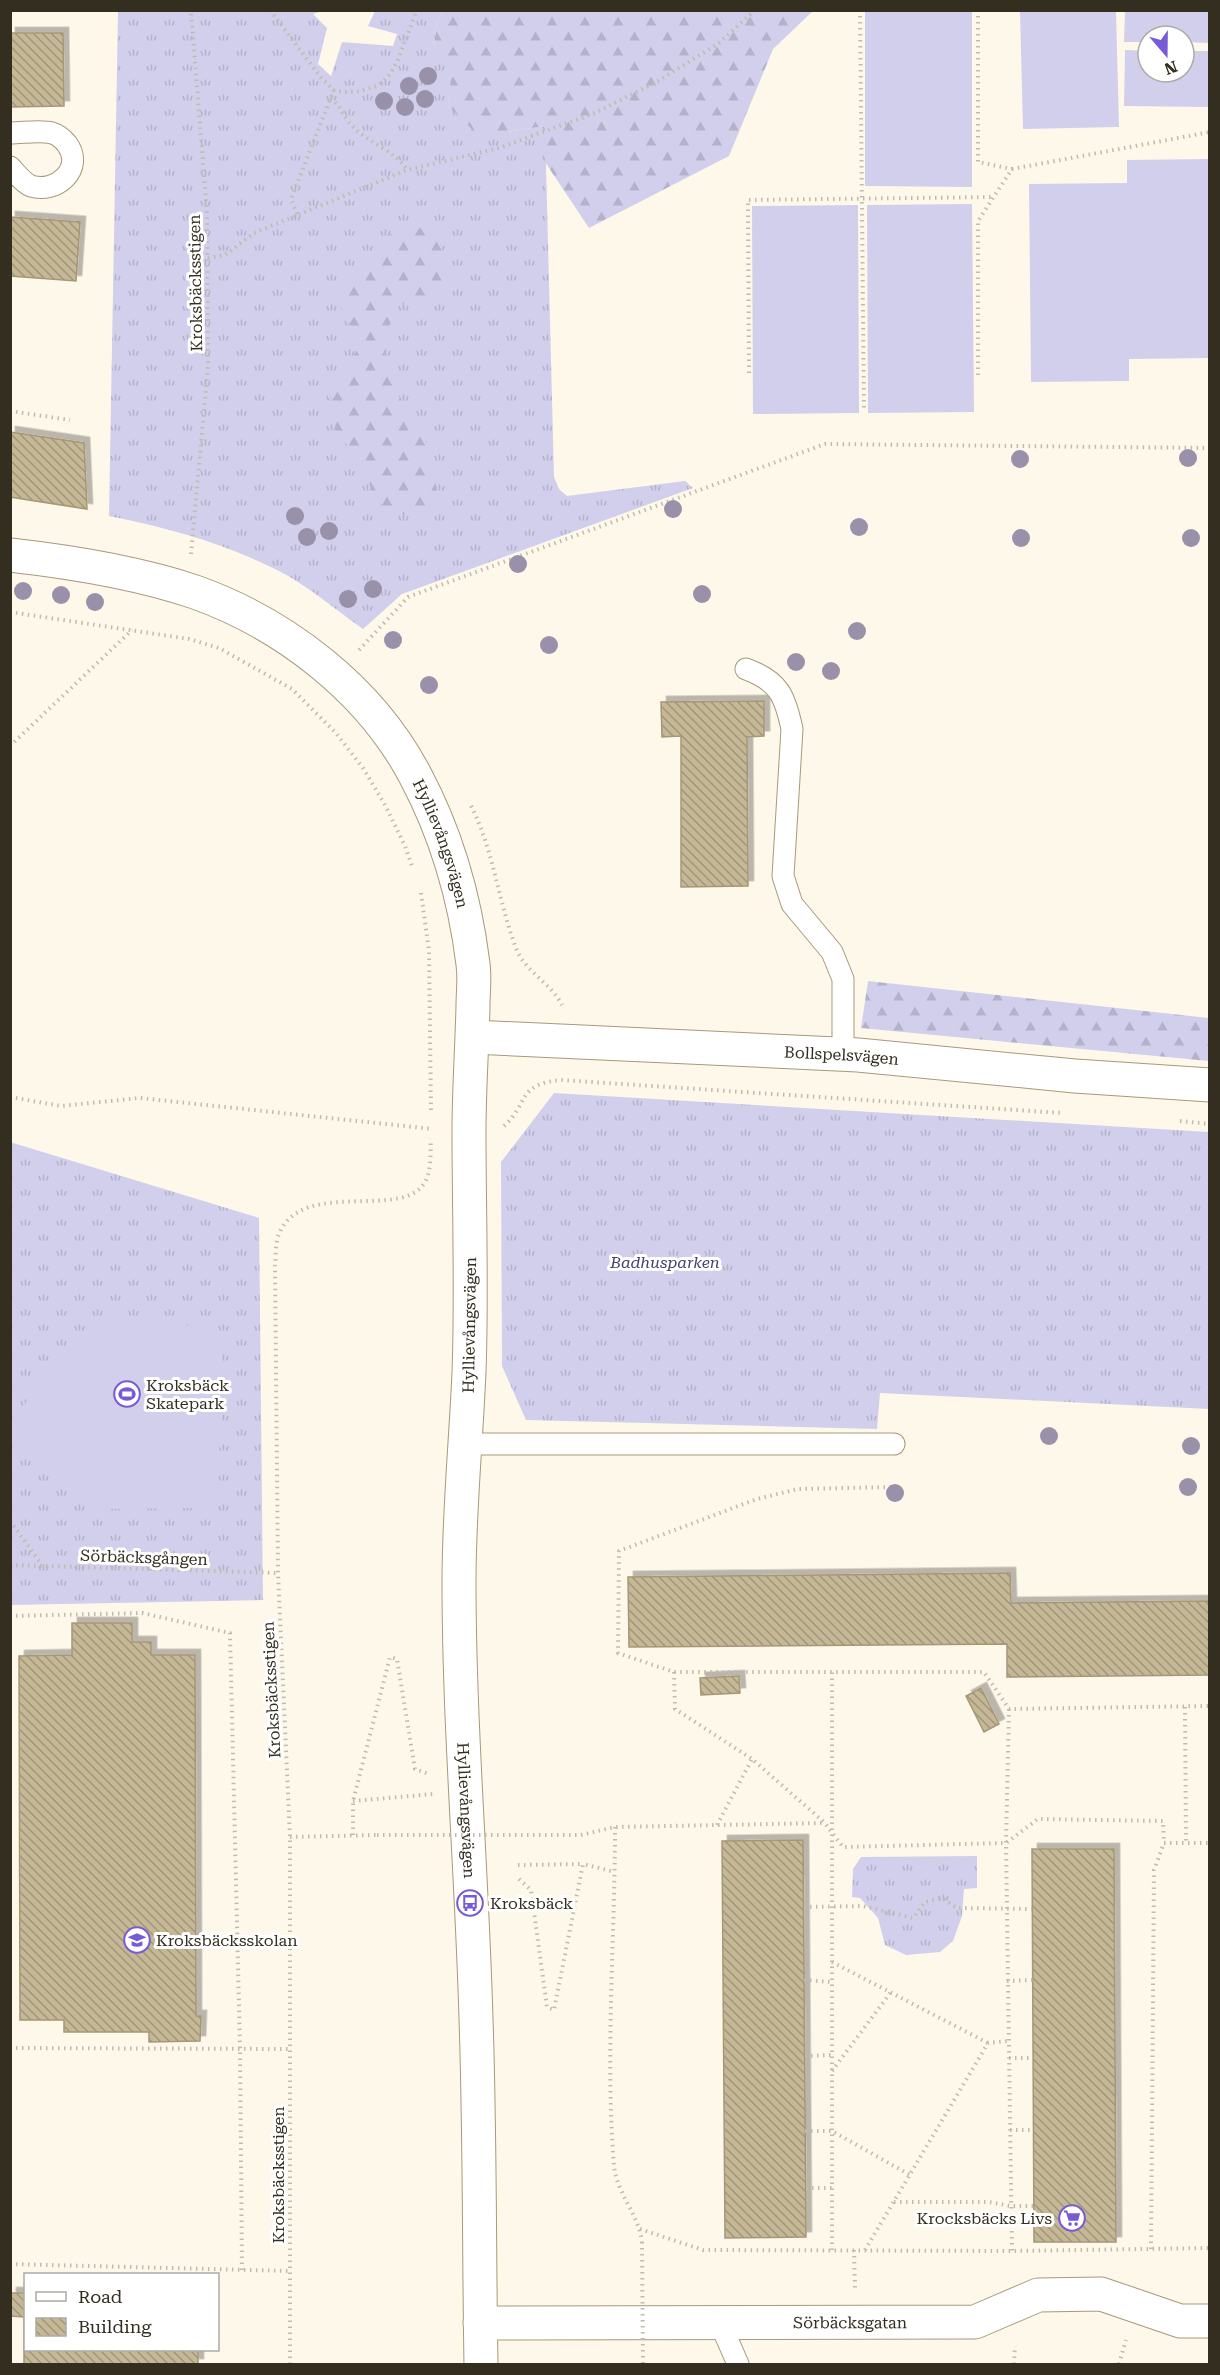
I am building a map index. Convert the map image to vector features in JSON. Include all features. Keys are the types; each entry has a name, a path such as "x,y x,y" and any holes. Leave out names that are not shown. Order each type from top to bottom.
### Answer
{"street":[{"name":"Hyllievångsvägen","path":"10,555 131,575 158,581 217,601 287,638 331,671 367,706 394,741 414,774 443,836 462,905 474,968 469,1130 470,1323 459,1530 459,1621 476,2019 481,2364"},
{"name":"Bollspelsvägen","path":"473,1037 843,1055 1075,1076 1209,1085"},
{"name":"Sörbäcksgatan","path":"480,2323 975,2322 1038,2295 1101,2294 1180,2321 1209,2321"}],"lane":[{"path":"10,133 52,133 60,136 69,147 74,160 71,172 60,182 44,187 30,186 10,167"},
{"path":"746,669 763,675 778,687 788,707 792,729 783,876 792,904 832,952 843,979 843,1055"},
{"path":"464,1444 894,1444"},
{"path":"720,2323 738,2364"}],"path":[{"name":"Kroksbäcksstigen","path":"190,556 207,366 208,258 207,213 191,10"},
{"path":"270,10 309,63 334,90 345,92 361,91 379,85 390,75 417,10"},
{"path":"208,258 225,255 254,233 407,170 499,148 595,113 658,81 719,43 755,10"},
{"path":"860,10 864,411"},
{"path":"978,10 978,162 1012,169 1209,132"},
{"path":"297,214 291,200 334,90"},
{"path":"330,99 337,102 348,121 362,135 400,159 407,170"},
{"path":"978,375 978,221 1012,169"},
{"path":"749,373 748,200 993,197"},
{"path":"10,411 70,420"},
{"path":"358,650 408,597 825,444 1209,448"},
{"path":"10,612 189,639 219,648 291,689 336,733 363,768 385,805 405,846 412,867"},
{"path":"10,746 132,629"},
{"name":"Kroksbäcksstigen","path":"290,2364 290,1837 278,1573 275,1266 277,1236 286,1220 304,1207 400,1198 415,1191 425,1182 430,1167 431,1129 429,951 420,888"},
{"path":"502,1127 507,1124 525,1094 535,1086 545,1081 561,1080 1070,1114"},
{"path":"10,1097 61,1106 140,1098 431,1129"},
{"path":"1177,1121 1209,1124"},
{"path":"891,1487 788,1491 757,1499 619,1551 618,1653 674,1672 984,1672 1009,1709 1006,1909 1011,2250"},
{"path":"10,1521 42,1566"},
{"name":"Sörbäcksgången","path":"10,1565 278,1573"},
{"path":"10,1616 142,1613 230,1633 240,2049 242,2270"},
{"path":"353,1835 353,1801 390,1658 397,1659 415,1768 433,1776"},
{"path":"832,1671 832,2250"},
{"path":"674,1672 675,1709 752,1759 824,1822 843,1846 1006,1843 1038,1819 1163,1821 1164,1843 1154,1870 1151,2249"},
{"path":"1009,1709 1209,1706"},
{"path":"1185,1707 1186,1844"},
{"path":"716,1825 752,1759"},
{"path":"353,1801 433,1793"},
{"path":"290,1837 581,1835 615,1827 824,1822"},
{"path":"615,1827 611,2113 615,2170 625,2200 640,2229 642,2242 643,2364"},
{"path":"1164,1843 1209,1843"},
{"path":"518,1865 583,1864 615,1873"},
{"path":"519,1879 531,1890 547,2007 554,2010 583,1864"},
{"path":"804,1906 863,1906 913,1918 925,1902 942,1898 957,1908 1032,1909"},
{"path":"832,1962 988,2043 1008,2041"},
{"path":"804,1980 832,1982"},
{"path":"1007,1981 1033,1980"},
{"path":"832,2072 891,1992"},
{"path":"865,2250 988,2043"},
{"path":"10,2048 290,2049"},
{"path":"805,2056 832,2055"},
{"path":"1009,2058 1033,2058"},
{"path":"1010,2130 1033,2130"},
{"path":"805,2131 832,2131 910,2175"},
{"path":"806,2188 832,2187"},
{"path":"894,2202 989,2202 1011,2206 1034,2206"},
{"path":"640,2229 703,2250 1209,2248"},
{"path":"855,2250 855,2296"},
{"path":"10,2264 290,2271"},
{"path":"1119,2364 1126,2339"},
{"path":"1014,2364 1015,2346"}],"green space":[{"path":"443,10 813,11 773,49 729,156 589,228 545,162 545,126 507,132 475,132 449,107 451,73 434,45 437,22"},
{"path":"118,11 322,11 313,14 327,28 318,64 331,76 342,42 393,46 397,34 368,26 375,11 443,11 437,22 434,45 452,73 449,107 507,132 545,126 554,477 559,489 567,496 685,481 693,488 402,594 363,629 300,583 238,552 153,526 109,516"},
{"path":"865,11 972,11 972,187 865,186"},
{"path":"1020,11 1116,11 1119,127 1023,129"},
{"path":"1125,11 1209,11 1209,43 1196,42 1196,24 1136,24 1136,42 1124,42"},
{"path":"1125,50 1136,50 1136,84 1196,84 1196,51 1209,51 1209,107 1124,106"},
{"path":"1209,159 1209,358 1129,359 1129,381 1031,382 1029,184 1127,183 1127,160"},
{"path":"972,204 974,412 868,413 867,205"},
{"path":"858,205 859,413 753,414 752,206"},
{"path":"404,221 426,231 438,241 451,279 426,295 395,307 383,364 397,394 422,426 437,489 430,509 415,516 396,513 375,500 360,456 337,436 330,391 359,347 355,333 333,293"},
{"path":"868,981 1209,1018 1209,1061 861,1028"},
{"name":"Badhusparken","path":"554,1093 1209,1132 1209,1409 880,1393 877,1429 526,1420 502,1366 501,1162"},
{"path":"10,1142 259,1218 263,1600 11,1605"},
{"name":"Kroksbäck Skatepark","path":"110,1315 212,1329 222,1354 222,1432 216,1469 222,1489 196,1508 87,1509 22,1449 16,1418 46,1369"},
{"path":"977,1856 977,1888 964,1889 962,1916 953,1941 940,1952 906,1955 885,1945 878,1918 860,1898 852,1897 853,1869 861,1857"}],"building":[{"path":"10,33 63,33 64,106 10,107"},
{"path":"10,217 80,222 76,281 10,276"},
{"path":"10,432 84,443 87,509 10,497"},
{"path":"764,701 764,736 747,737 748,886 681,887 681,736 662,737 661,702"},
{"path":"1010,1573 1011,1603 1210,1601 1210,1675 1007,1677 1007,1644 629,1647 628,1577"},
{"path":"72,1623 132,1623 132,1642 151,1642 151,1655 195,1655 196,2016 201,2016 200,2041 149,2042 149,2032 64,2032 64,2020 20,2020 19,1656 72,1655"},
{"path":"739,1676 740,1693 701,1695 700,1678"},
{"path":"981,1688 999,1724 984,1732 966,1696"},
{"path":"803,1840 806,2237 725,2238 722,1841"},
{"path":"1032,1849 1114,1849 1116,2242 1034,2242"},
{"path":"11,2293 24,2293 24,2317 11,2316"},
{"path":"24,2351 198,2351 198,2364 24,2364"}],"place":[{"name":"Kroksbäck Skatepark","path":"127,1394"},
{"name":"Kroksbäck","path":"470,1903"},
{"name":"Kroksbäcksskolan","path":"137,1940"},
{"name":"Krocksbäcks Livs","path":"1072,2218"}]}
